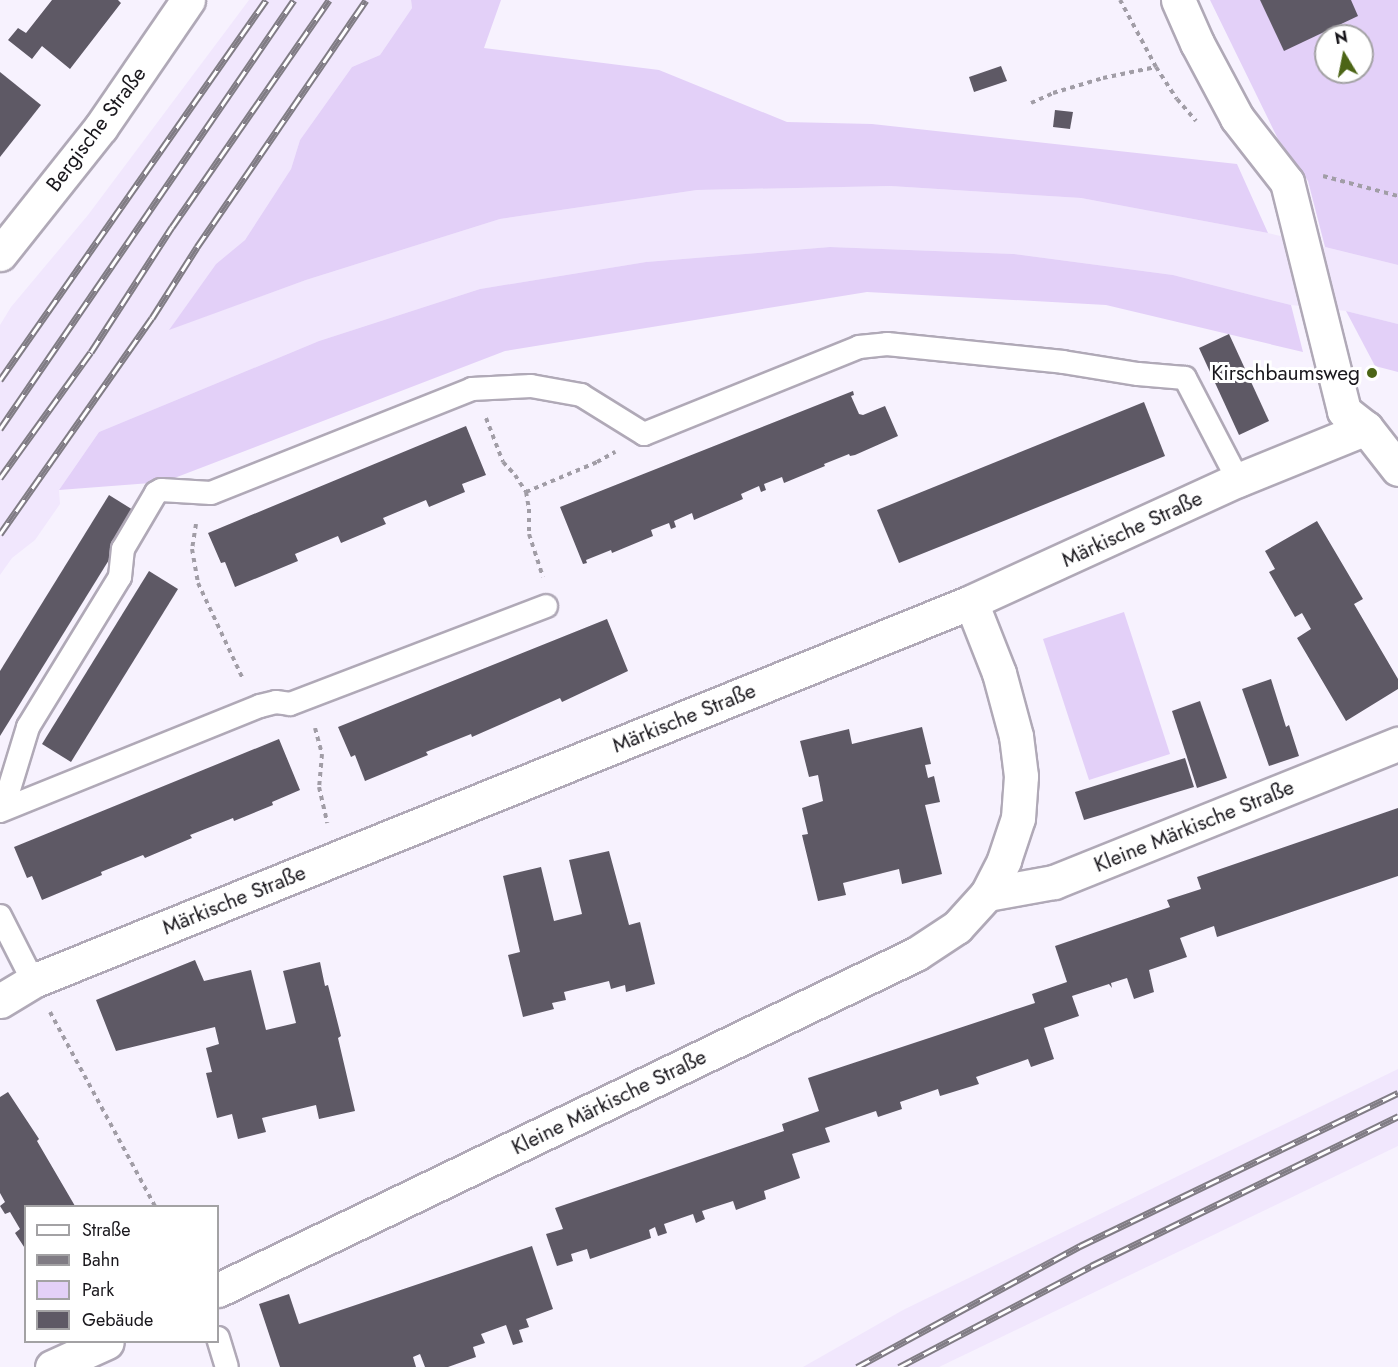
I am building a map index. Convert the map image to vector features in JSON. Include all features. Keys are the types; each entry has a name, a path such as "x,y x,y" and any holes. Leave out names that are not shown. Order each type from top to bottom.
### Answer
{"street":[{"name":"Bergische Straße","path":"0,254 101,127 188,0"},
{"path":"1178,0 1197,43 1237,118 1260,151 1287,182 1344,411 1366,428 1398,469"},
{"name":"Märkische Straße","path":"0,1001 33,981 971,602 1238,480 1366,428"},
{"name":"Kleine Märkische Straße","path":"219,1290 916,954 957,927 987,894 1004,860 1018,818 1021,776 1016,736 999,673 971,602"},
{"name":"Kleine Märkische Straße","path":"987,894 1054,882 1398,744"},
{"path":"52,1367 103,1343"}],"lane":[{"path":"2,810 28,727 120,577 123,549 156,493 161,490 211,493 472,389 531,386 581,395 644,434 859,347 887,344 1185,378 1238,480"},
{"path":"2,810 260,706 276,702 290,704 546,606"},
{"path":"0,916 33,981"},
{"path":"219,1341 227,1367"}],"path":[{"path":"1031,103 1053,93 1093,81 1156,67 1120,0"},
{"path":"1324,176 1398,196"},
{"path":"472,389 487,420 502,462 526,492 529,534 548,588 546,606"},
{"path":"526,492 597,462 644,434"},
{"path":"211,493 205,500 194,530 193,565 231,657 260,706"},
{"path":"314,726 322,754 319,787 322,806 339,858"},
{"path":"33,981 154,1205"}],"shaded area":[{"path":"249,0 411,0 412,8 380,55 352,67 300,140 291,169 245,240 216,264 170,329 306,280 500,219 697,190 890,186 1081,198 1268,233 1398,265 1398,324 1346,311 1291,305 1173,275 1014,254 830,247 646,262 480,289 319,341 99,432 59,490 60,504 35,540 12,558 0,575 0,325 11,307 88,215"},
{"path":"1398,1069 1398,1146 939,1367 803,1367 903,1310"}],"green space":[{"path":"411,0 501,0 484,48 659,70 787,122 872,124 1237,164 1268,233 1081,198 890,186 697,190 500,219 306,280 169,330 216,264 245,240 291,169 300,140 352,67 380,55 412,8"},
{"path":"1210,0 1398,0 1398,265 1325,247 1308,181 1278,139"},
{"path":"830,247 1014,254 1173,275 1291,305 1303,352 1106,305 867,292 505,351 164,482 59,490 99,432 319,341 480,289 646,262"},
{"path":"1346,311 1398,324 1398,372 1375,366"},
{"path":"1124,612 1170,754 1089,780 1043,639"}],"building":[{"path":"52,0 118,0 121,3 70,69 42,46 32,59 8,40 18,28 26,33"},
{"path":"1260,0 1351,0 1358,16 1341,24 1314,24 1314,37 1284,51"},
{"path":"1001,66 1007,81 974,92 969,77"},
{"path":"0,72 41,105 0,157"},
{"path":"1055,110 1073,112 1070,129 1053,127"},
{"path":"1229,334 1269,421 1239,435 1199,348"},
{"path":"853,391 854,395 851,396 859,414 863,415 885,406 898,436 855,455 850,456 849,454 824,464 825,466 784,483 782,477 764,484 766,490 761,492 759,486 741,494 743,499 694,520 692,513 674,521 676,527 671,529 669,523 651,530 653,536 612,553 611,550 586,560 587,563 583,564 560,507"},
{"path":"1144,402 1165,456 899,563 877,510"},
{"path":"466,426 486,475 462,484 465,492 429,507 426,500 383,518 386,524 341,543 338,536 295,554 298,561 235,587 225,562 221,563 208,533"},
{"path":"109,495 138,513 0,736 0,671"},
{"path":"1317,521 1363,599 1354,604 1398,679 1398,689 1346,721 1297,638 1311,629 1302,613 1295,617 1269,572 1275,569 1265,551"},
{"path":"149,571 178,589 71,762 42,744"},
{"path":"607,619 628,671 562,702 560,698 472,737 471,734 426,752 428,755 365,781 355,755 351,757 338,727"},
{"path":"1271,679 1286,727 1289,725 1299,756 1269,766 1242,689"},
{"path":"1200,701 1227,778 1197,788 1172,711"},
{"path":"922,727 931,764 925,765 928,778 934,776 940,802 925,805 942,874 902,884 899,869 843,883 846,895 818,901 802,835 808,834 802,808 823,801 818,775 809,777 800,741 849,729 852,744"},
{"path":"279,739 300,790 272,802 273,805 190,835 192,838 145,858 143,855 101,872 102,875 42,900 32,876 27,878 14,847"},
{"path":"1185,758 1194,787 1084,820 1075,792"},
{"path":"1398,808 1398,876 1217,937 1214,926 1180,938 1187,957 1149,970 1154,992 1134,999 1127,978 1111,983 1112,988 1109,984 1072,996 1079,1016 1044,1028 1054,1059 1031,1067 1028,1059 976,1077 979,1084 940,1096 938,1089 900,1102 902,1109 878,1117 876,1111 825,1128 830,1142 792,1154 800,1178 764,1191 766,1199 736,1210 733,1201 702,1211 705,1219 696,1223 693,1214 664,1224 667,1233 658,1236 655,1227 649,1230 651,1238 590,1259 587,1249 571,1254 573,1261 557,1266 546,1234 563,1229 555,1208 784,1131 782,1124 819,1111 808,1078 1035,1003 1032,994 1067,982 1055,946 1170,907 1167,900 1201,889 1197,877"},
{"path":"609,851 629,925 640,922 655,984 626,992 625,985 611,989 609,981 564,992 566,1000 552,1003 554,1009 523,1017 508,955 520,952 503,876 541,867 554,921 582,914 569,860"},
{"path":"195,960 204,981 251,970 266,1030 296,1023 283,971 320,962 341,1036 338,1038 355,1111 319,1119 316,1105 262,1118 266,1132 238,1139 232,1114 217,1118 206,1073 212,1072 206,1048 219,1044 215,1027 116,1051 96,1000"},
{"path":"8,1092 39,1139 37,1141 74,1205 24,1205 24,1247 15,1233 20,1229 10,1212 5,1214 0,1206 5,1202 0,1193 0,1097"},
{"path":"532,1246 553,1309 526,1319 529,1327 519,1330 523,1342 513,1345 506,1325 481,1334 485,1343 473,1347 476,1357 448,1367 425,1367 420,1354 413,1357 416,1367 280,1367 259,1304 289,1294 299,1324"}],"railway":[{"path":"0,380 266,0"},
{"path":"0,429 294,0"},
{"path":"0,478 91,352 172,227 329,0"},
{"path":"0,534 152,318 197,247 366,0"},
{"path":"857,1367 1080,1246 1398,1093"},
{"path":"899,1367 1091,1266 1398,1116"}],"place":[{"name":"Kirschbaumsweg","path":"1372,373"}]}
